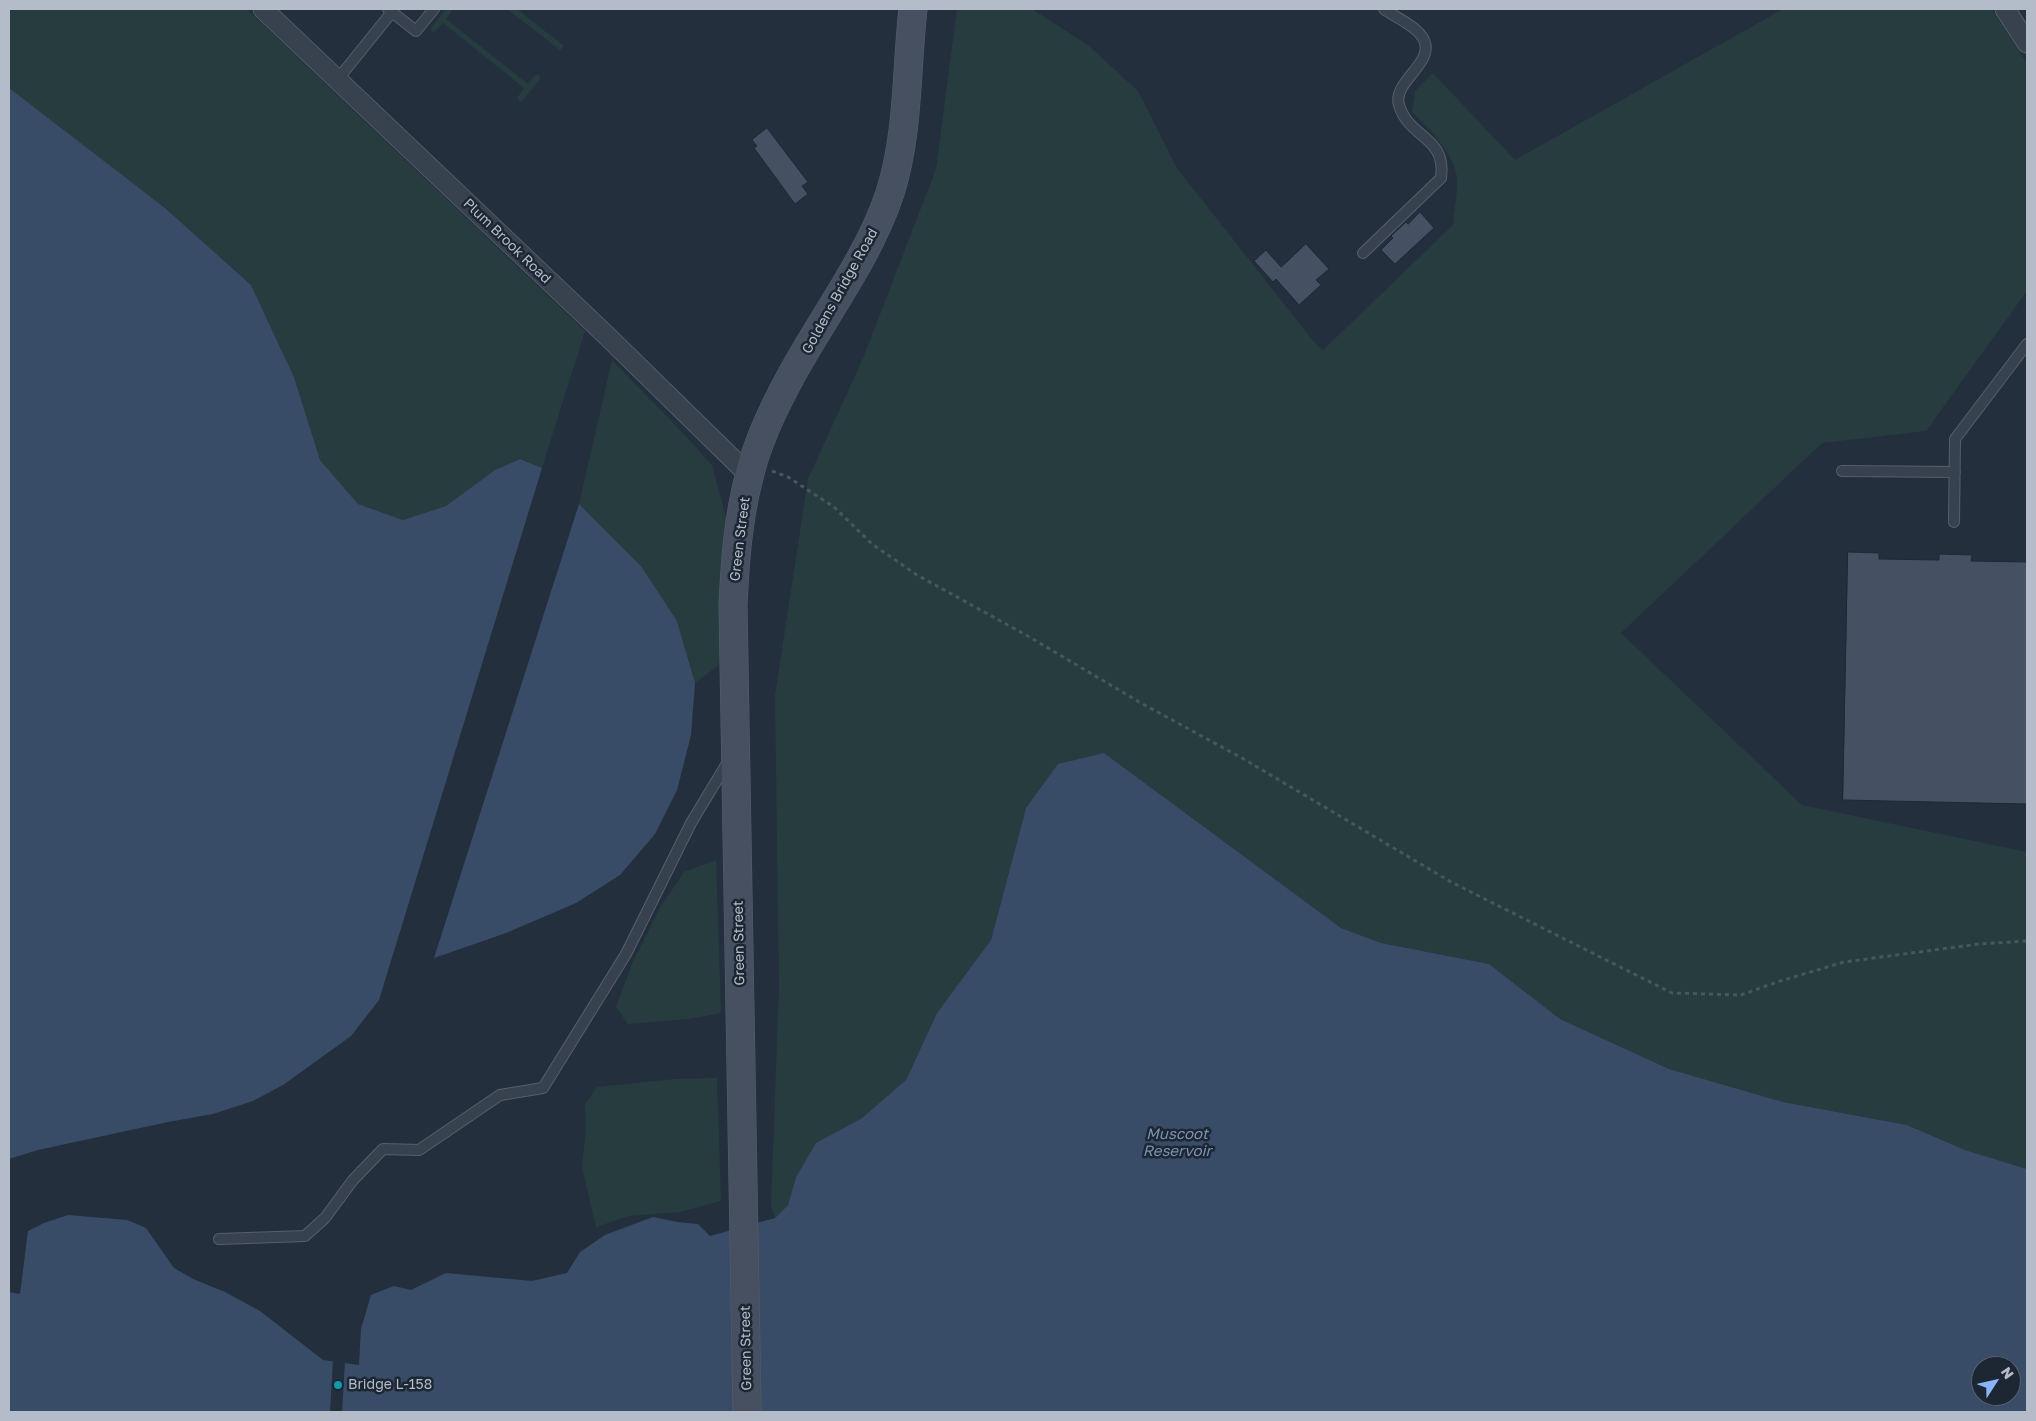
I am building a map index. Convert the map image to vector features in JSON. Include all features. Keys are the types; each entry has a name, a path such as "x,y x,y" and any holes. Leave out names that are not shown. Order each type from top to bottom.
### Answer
{"main road":[{"name":"Goldens Bridge Road","path":"751,470 775,407 862,257 877,226 890,192 899,157 905,119 913,9"},
{"name":"Green Street","path":"747,1412 733,604 740,517 751,470"}],"street":[{"name":"Plum Brook Road","path":"263,9 751,470"},
{"path":"2005,9 2027,44"}],"lane":[{"path":"338,79 390,10 416,30 434,9"},
{"path":"1363,253 1441,178 1443,166 1441,158 1434,147 1404,118 1398,103 1400,90 1414,72 1425,50 1424,41 1417,32 1384,9"},
{"path":"1954,522 1955,439 2027,344"},
{"path":"1842,471 1955,472"},
{"path":"218,1239 305,1236 325,1218 353,1180 382,1149 419,1150 500,1095 543,1088 626,954 691,823 735,748"}],"path":[{"path":"751,470 788,477 834,507 872,544 917,575 1026,635 1141,703 1242,758 1451,882 1672,993 1741,995 1844,962 1979,944 2027,941"}],"green space":[{"path":"9,9 247,9 585,331 542,468 520,459 495,470 446,506 403,520 358,504 320,460 294,377 251,285 165,208 11,92 9,88"},
{"path":"446,9 453,9 446,19 528,84 535,75 539,75 540,79 522,101 519,101 517,98 524,88 443,23 436,31 432,32 431,28"},
{"path":"507,9 517,9 564,46 560,50"},
{"path":"957,9 1032,9 1088,45 1138,91 1176,167 1314,342 1323,350 1453,225 1457,190 1455,169 1440,142 1412,112 1415,91 1433,73 1515,160 1783,9 1992,9 2027,64 2027,291 1926,431 1822,443 1621,633 1802,805 2027,852 2027,1169 1965,1150 1907,1125 1783,1102 1669,1069 1560,1019 1489,964 1381,943 1341,928 1104,753 1026,808 991,940 937,1013 906,1080 862,1118 816,1143 796,1177 788,1205 775,1218 771,1206 779,985 775,695 808,479 864,356 936,169"},
{"path":"612,360 712,465 726,518 719,665 695,683 677,621 641,566 579,504"},
{"path":"716,860 721,1013 689,1019 628,1024 616,1007 632,964 661,906 684,872"},
{"path":"717,1078 721,1201 680,1212 629,1216 596,1227 582,1167 586,1127 585,1104 597,1087 675,1079"}],"water":[{"path":"9,88 165,208 251,285 294,377 320,460 358,504 403,520 446,506 495,470 520,459 542,468 379,1000 351,1036 283,1085 253,1101 213,1114 38,1150 9,1159"},
{"path":"579,504 641,566 677,621 695,683 691,735 677,790 655,834 620,875 576,903 506,933 434,958"},
{"name":"Muscoot Reservoir","path":"1104,753 1341,928 1381,943 1489,964 1560,1019 1669,1069 1783,1102 1907,1125 1965,1150 2027,1169 2027,1412 9,1412 9,1292 20,1294 28,1231 68,1215 127,1220 146,1228 174,1268 260,1311 323,1360 359,1365 361,1329 371,1295 394,1286 411,1290 446,1273 532,1281 567,1273 580,1252 605,1235 653,1217 698,1224 710,1236 775,1218 788,1205 796,1177 816,1143 862,1118 906,1080 937,1013 991,940 1026,808 1058,764"}],"pier":[{"name":"Bridge L-158","path":"333,1359 345,1361 342,1412 330,1412"}],"building":[{"path":"767,128 808,182 802,186 808,194 795,204 754,148 757,146 752,140"},
{"path":"1420,212 1434,228 1395,264 1381,250 1393,238 1391,236 1406,222 1408,224"},
{"path":"1306,244 1329,269 1316,280 1321,285 1299,305 1276,279 1273,282 1254,261 1266,250 1281,267"},
{"path":"1848,552 1879,553 1879,559 1939,560 1939,554 1972,555 1971,561 2027,562 2027,804 1843,800"}],"place":[{"name":"Bridge L-158","path":"338,1385"}]}
